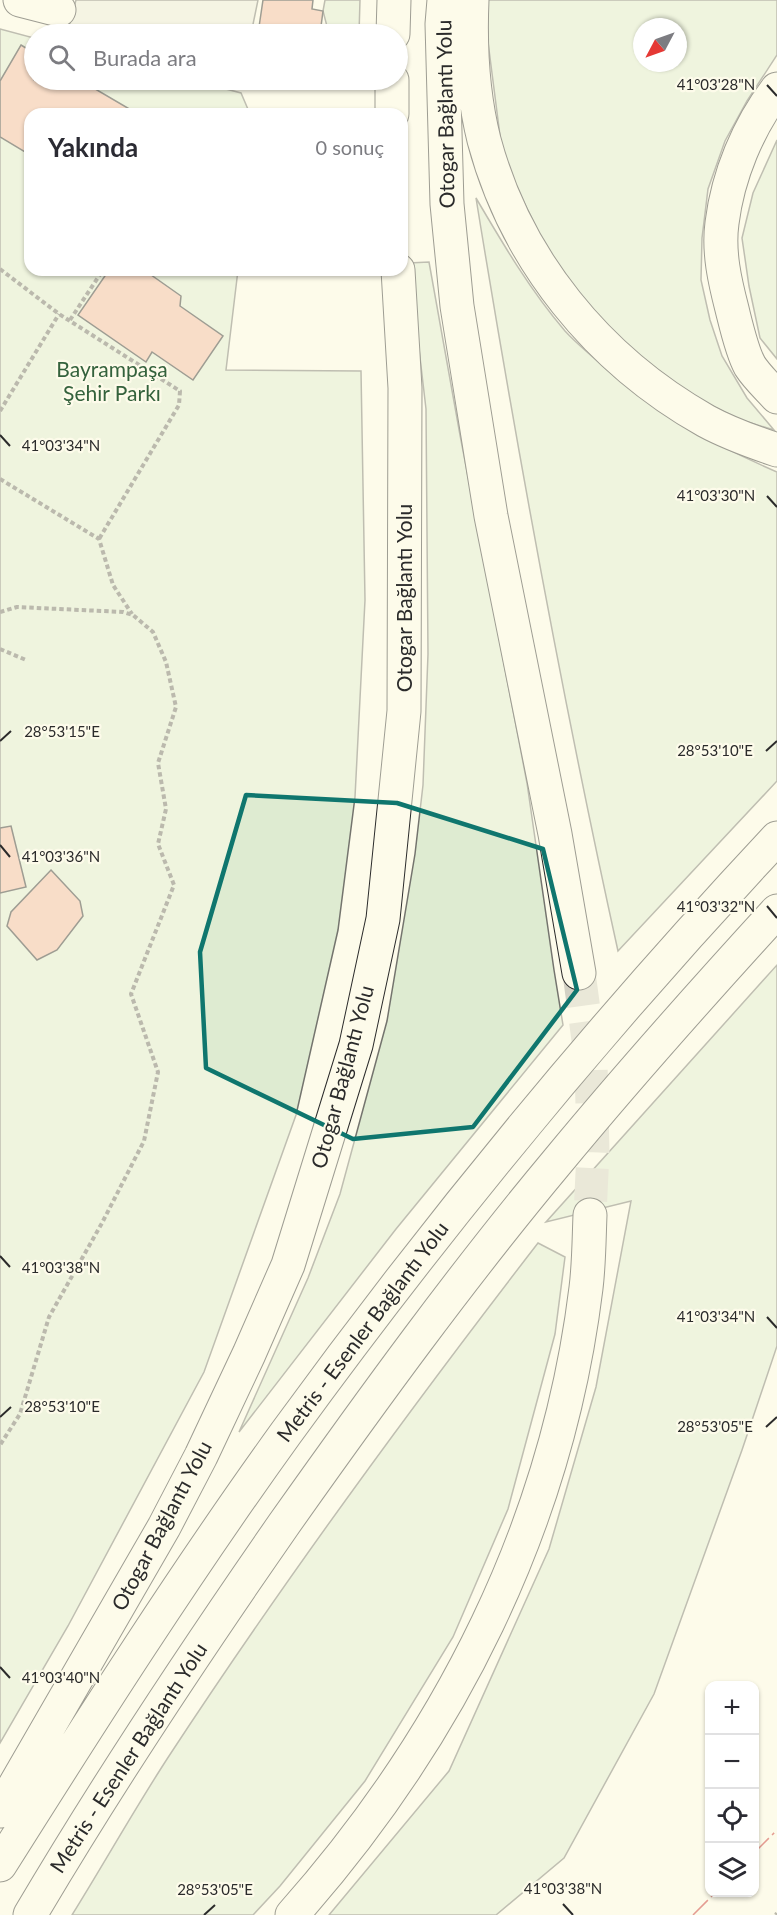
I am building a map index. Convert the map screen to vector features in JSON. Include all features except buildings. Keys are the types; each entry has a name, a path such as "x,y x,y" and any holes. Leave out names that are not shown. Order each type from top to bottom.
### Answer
{"main road":[{"path":"20,0 59,10"},
{"path":"393,24 394,0"},
{"name":"Otogar Bağlantı Yolu","path":"444,0 442,24 447,204 457,306 491,516 555,834 579,973"},
{"path":"472,0 475,79 484,139 496,180 517,228 549,280 583,324 620,361 661,393 707,422 744,439 777,450"},
{"path":"777,89 744,142 730,183 722,224 723,271 735,322 750,365 777,397"},
{"path":"392,90 392,108"},
{"name":"Otogar Bağlantı Yolu","path":"0,1811 164,1527 201,1456 249,1354 288,1265 356,1045 383,919 404,711 405,388 398,276"},
{"name":"Metris - Esenler Bağlantı Yolu","path":"0,1865 192,1567 366,1324 523,1125 627,1002 777,838"},
{"path":"712,981 777,911"},
{"path":"712,981 777,937"},
{"name":"Metris - Esenler Bağlantı Yolu","path":"30,1915 69,1849 211,1629 379,1391 554,1165 712,981"},
{"path":"292,1915 328,1875 423,1741 476,1650 517,1559 550,1461 572,1370 586,1287 590,1215"}],"path":[{"path":"0,269 59,314 180,391 179,405 99,539"},
{"path":"70,320 99,276"},
{"path":"0,411 59,314"},
{"path":"0,479 99,539 113,585 133,615 153,632 166,662 176,707 158,763 166,809 158,844 174,885 132,994 158,1072 144,1141 102,1223 49,1317 20,1414 0,1445"},
{"path":"0,612 17,607 123,612 133,615"},
{"path":"0,649 26,660"}],"highlighted area":[{"path":"246,795 397,803 543,849 577,990 473,1127 353,1139 206,1068 200,952"}],"green space":[{"path":"325,0 360,0 359,24 326,24 323,11"},
{"path":"487,0 777,0 777,55 747,101 725,141 708,189 702,238 701,280 710,320 722,356 747,398 774,430 741,420 696,398 629,348 584,302 549,254 503,159 488,42"},
{"name":"Bayrampaşa Şehir Parkı","path":"0,29 24,35 24,90 230,90 241,93 247,108 24,108 24,276 237,276 226,370 361,371 365,600 355,797 338,930 296,1115 204,1372 68,1626 0,1743"},
{"path":"777,140 777,359 760,338 742,238 753,193"},
{"path":"476,198 529,283 552,315 565,331 615,377 658,409 704,437 777,472 777,781 618,951 578,764 542,576"},
{"path":"429,262 527,783 563,1025 396,1229 239,1432 308,1278 340,1194 387,1021 415,854 423,785 428,654 426,409 409,263"},
{"path":"777,965 777,1346 654,1694 564,1858 496,1915 329,1915 449,1771 549,1549 596,1387 631,1201 546,1222"},
{"path":"538,1243 565,1257 555,1334 508,1509 453,1637 365,1781 280,1886 253,1915 72,1915 156,1776 257,1625 395,1432"}],"shaded area":[{"path":"76,0 258,0 253,24 70,24"}],"tunnel":[{"path":"579,973 591,1062 593,1152 590,1215"}],"power":[{"path":"759,1848 777,1830"},
{"path":"693,1915 711,1897"}]}
